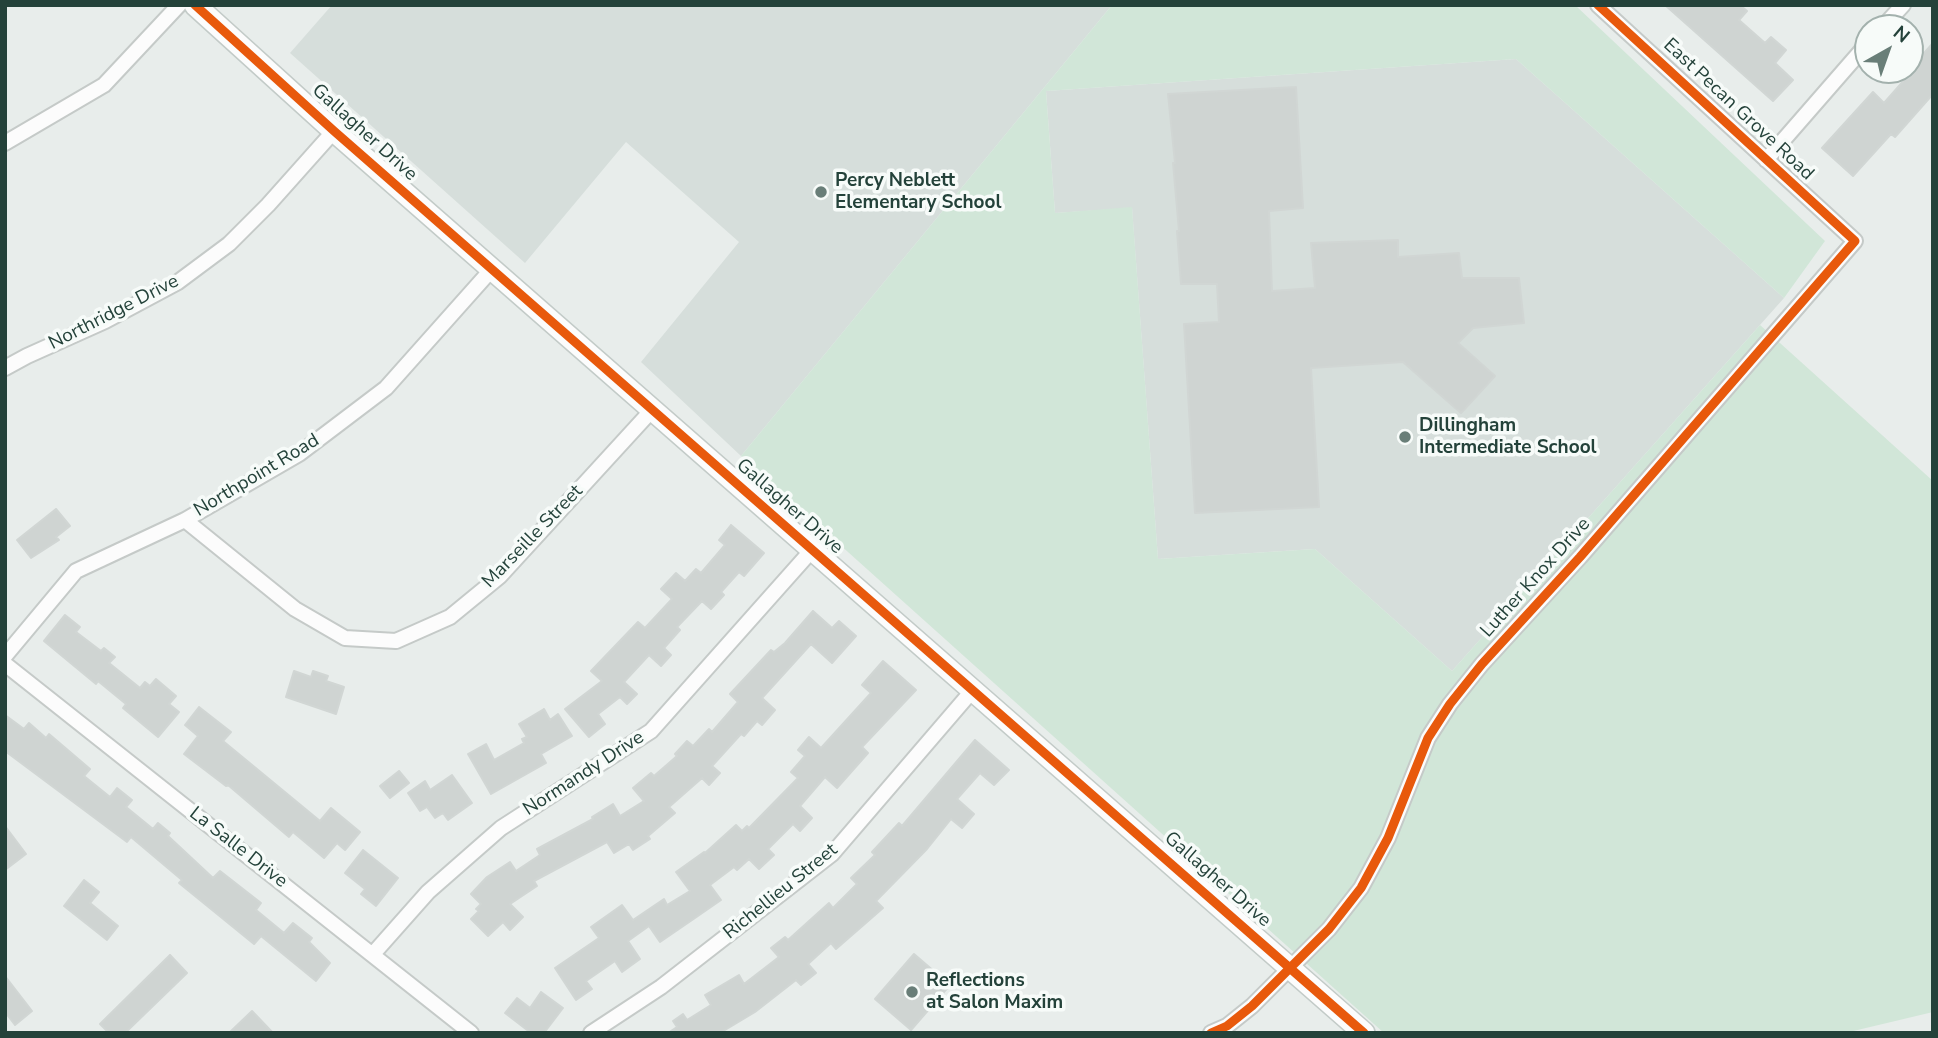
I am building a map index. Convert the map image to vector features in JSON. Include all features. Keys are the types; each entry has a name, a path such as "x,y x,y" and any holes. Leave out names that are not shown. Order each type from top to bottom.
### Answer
{"street":[{"path":"5,143 104,85 179,5"},
{"name":"Gallagher Drive","path":"195,5 492,270 1364,1033"},
{"name":"East Pecan Grove Road","path":"1598,5 1854,242"},
{"path":"1766,160 1854,59"},
{"name":"Northridge Drive","path":"5,368 105,321 178,282 229,244 334,131"},
{"name":"Luther Knox Drive","path":"1211,1033 1236,1019 1292,968 1329,929 1361,888 1388,838 1427,738 1458,694 1854,242"},
{"name":"Northpoint Road","path":"5,656 76,571 185,520 299,454 386,388 492,270"},
{"name":"Marseille Street","path":"185,520 295,609 345,638 396,641 450,617 500,576 652,410"},
{"name":"Normandy Drive","path":"373,954 428,892 500,828 651,731 812,551"},
{"name":"La Salle Drive","path":"5,664 471,1033"},
{"name":"Richellieu Street","path":"591,1033 661,987 832,854 972,691"}],"shaded area":[{"name":"Percy Neblett Elementary School","path":"332,5 1112,5 741,456 641,362 739,242 626,142 525,263 290,53"},
{"name":"Dillingham Intermediate School","path":"1516,59 1784,298 1452,671 1315,549 1158,559 1132,208 1055,213 1046,91"}],"green space":[{"path":"1112,5 1575,5 1825,241 1784,298 1516,59 1046,91 1055,213 1132,207 1158,559 1315,549 1452,671 1760,325 1933,481 1933,1012 1845,1033 1384,1033 741,456"}],"building":[{"path":"1665,5 1740,5 1747,11 1739,20 1765,43 1771,37 1786,50 1775,63 1793,80 1773,101"},
{"path":"1933,43 1933,94 1895,137 1891,134 1853,176 1822,148 1873,92 1884,103 1901,84 1924,84 1924,53"},
{"path":"1296,87 1303,208 1269,211 1272,291 1315,288 1311,243 1398,240 1398,257 1459,253 1462,278 1519,278 1524,323 1473,328 1458,343 1495,376 1461,413 1403,362 1311,368 1319,507 1195,513 1184,324 1219,322 1217,284 1181,284 1175,163 1168,94"},
{"path":"56,509 70,526 56,537 59,540 31,558 17,540"},
{"path":"731,525 764,553 744,576 739,572 721,592 724,595 711,609 702,601 677,627 680,630 664,648 671,655 661,666 649,655 624,682 637,694 627,704 620,697 598,714 605,724 589,737 565,709 602,681 591,671 638,622 645,628 672,599 661,589 676,573 685,581 696,569 701,573 725,545 719,540"},
{"path":"813,611 832,628 839,621 856,636 832,663 811,644 762,698 775,710 762,725 757,721 744,736 741,734 712,766 720,773 709,785 702,778 669,807 675,813 648,836 650,839 633,850 629,844 614,853 607,842 534,881 537,886 510,904 523,917 510,930 503,922 488,936 471,919 479,911 476,909 481,904 471,894 487,877 510,862 516,871 540,855 537,849 593,819 592,817 613,804 620,816 644,801 633,788 651,773 654,776 677,756 675,754 687,741 693,746 709,729 712,732 738,702 730,694 771,650 774,652 785,643"},
{"path":"65,615 80,627 76,632 101,651 104,648 115,657 109,663 140,688 145,682 150,686 156,679 176,696 169,704 179,712 158,737 123,708 126,704 98,681 96,684 44,641"},
{"path":"883,661 916,690 862,747 868,753 837,788 825,777 800,806 812,818 800,831 793,824 768,849 774,855 759,869 749,859 737,870 734,867 710,885 721,900 660,942 649,926 628,941 640,959 622,972 615,961 586,981 592,989 576,1000 555,968 599,938 591,927 622,905 633,920 664,899 667,905 690,891 676,872 705,853 736,825 742,831 747,826 749,828 798,778 791,772 805,756 798,750 809,737 821,748 871,693 862,685"},
{"path":"294,671 311,677 313,671 328,676 326,681 344,687 336,714 286,697"},
{"path":"199,707 231,732 223,741 320,821 331,808 360,832 345,850 337,843 324,858 293,832 289,837 228,785 184,754 198,736 185,725"},
{"path":"544,709 550,720 558,714 572,736 541,754 546,763 491,794 468,754 486,744 494,760 524,743 522,739 527,737 519,724"},
{"path":"5,715 24,729 29,723 46,738 49,734 90,769 84,776 110,797 117,788 132,800 126,807 153,829 158,823 170,833 168,836 213,878 220,871 261,903 256,910 284,933 293,923 312,938 309,942 330,963 316,981 261,936 254,944 179,883 182,880 131,837 127,842 5,751"},
{"path":"975,740 1009,770 994,785 980,773 957,799 974,814 962,828 951,819 927,849 876,901 883,908 836,949 831,943 808,964 816,973 801,985 796,980 755,1012 720,1033 668,1033 677,1027 673,1021 683,1014 687,1020 711,1005 705,995 739,975 744,984 779,957 771,948 785,937 788,940 829,903 833,908 857,884 851,878 875,855 872,852 899,823 902,826"},
{"path":"399,771 409,783 390,798 380,786"},
{"path":"452,775 472,803 448,820 443,813 435,818 427,807 420,811 408,793 425,781 430,790"},
{"path":"5,826 26,854 5,870"},
{"path":"363,850 398,878 376,906 361,894 365,889 345,873"},
{"path":"84,880 99,892 90,903 118,926 107,940 64,906"},
{"name":"Reflections at Salon Maxim","path":"914,954 950,985 911,1030 875,999"},
{"path":"170,955 187,973 125,1033 109,1033 100,1024"},
{"path":"5,976 32,1011 15,1025 5,1012"},
{"path":"541,992 563,1008 544,1033 531,1033 505,1013 517,998 530,1008"},
{"path":"252,1011 273,1033 229,1033"}],"cycle path":[{"path":"195,5 334,131 1364,1033"},
{"path":"1211,1033 1227,1026 1252,1006 1329,929 1361,888 1388,838 1428,738 1450,704 1482,664 1580,557 1855,241 1598,5"}],"place":[{"name":"Percy Neblett Elementary School","path":"821,192"},
{"name":"Dillingham Intermediate School","path":"1405,437"},
{"name":"Reflections at Salon Maxim","path":"912,992"}]}
